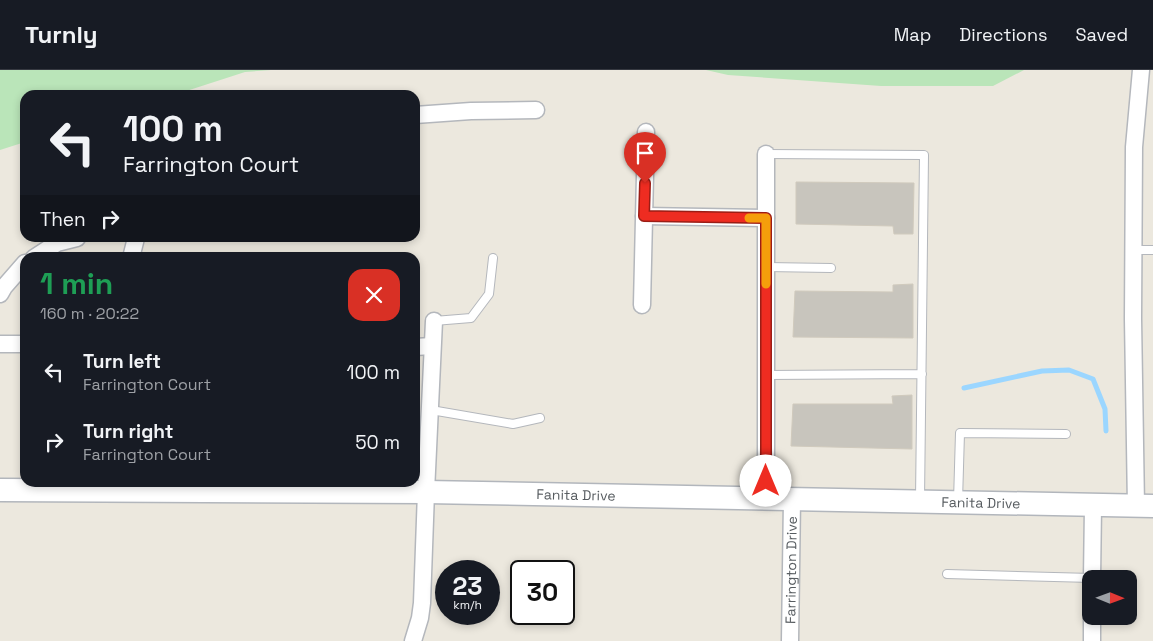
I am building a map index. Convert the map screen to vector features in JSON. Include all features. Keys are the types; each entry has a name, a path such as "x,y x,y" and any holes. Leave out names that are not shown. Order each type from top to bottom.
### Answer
{"main road":[{"name":"Fanita Drive","path":"0,490 139,487 1144,506"}],"street":[{"path":"1141,70 1134,147 1133,319 1144,506"},
{"path":"420,115 471,111 536,110"},
{"path":"642,305 646,132"},
{"path":"766,154 766,498"},
{"path":"644,216 766,218"},
{"path":"43,252 61,242"},
{"path":"0,294 20,269"},
{"path":"413,641 420,618 422,603 434,321"},
{"path":"0,344 20,344"},
{"path":"420,347 432,346"},
{"name":"Farrington Drive","path":"790,641 792,499"},
{"path":"1092,570 1093,506"},
{"path":"1092,625 1092,641"}],"lane":[{"path":"766,154 924,155 920,502"},
{"path":"1134,250 1153,250"},
{"path":"434,321 471,318 489,294 492,258"},
{"path":"766,268 831,268"},
{"path":"766,375 922,374"},
{"path":"431,410 513,424 540,418"},
{"path":"958,503 960,433 1066,434"},
{"path":"947,574 1082,578"}],"green space":[{"path":"0,70 271,70 245,72 189,90 20,90 20,144 0,150"},
{"path":"706,70 1024,70 993,86 881,86 728,75"}],"building":[{"path":"796,182 914,183 913,234 894,234 893,226 796,224"},
{"path":"913,284 913,338 793,337 795,291 893,292 893,285"},
{"path":"912,395 912,449 791,446 793,404 893,404 892,396"}],"waterway":[{"path":"964,388 1042,371 1069,370 1093,379 1105,409 1106,431"}],"slow traffic":[{"path":"749,218 766,218 766,284"}],"route":[{"path":"645,183 644,216 766,218 766,481"}]}
